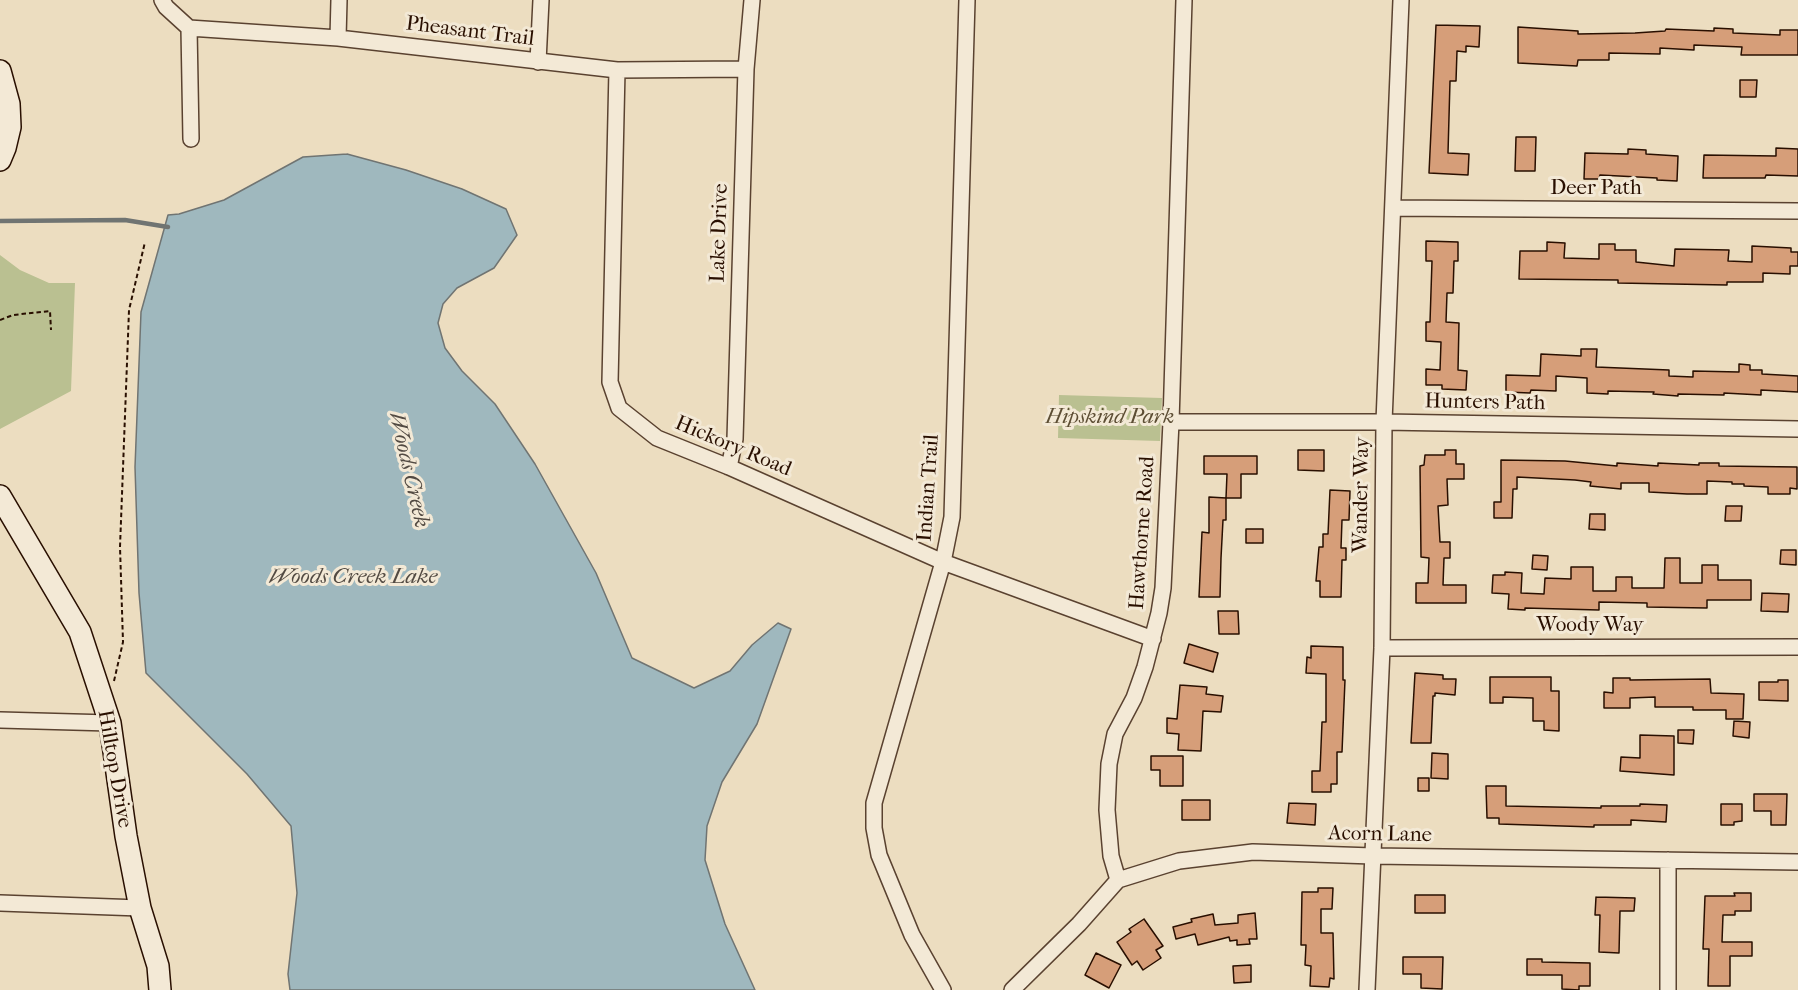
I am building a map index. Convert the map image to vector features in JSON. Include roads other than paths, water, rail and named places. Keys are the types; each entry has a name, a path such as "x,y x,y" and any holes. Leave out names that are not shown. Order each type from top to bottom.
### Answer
{"street":[{"path":"162,0 166,7 189,28 191,139"},
{"path":"338,38 339,0"},
{"path":"538,62 541,0"},
{"name":"Lake Drive","path":"729,467 735,439 746,69 752,0"},
{"name":"Indian Trail","path":"943,990 912,935 879,855 874,828 874,802 943,562 952,517 967,0"},
{"name":"Hawthorne Road","path":"1118,880 1111,856 1107,810 1109,764 1115,734 1134,698 1153,639 1163,588 1171,422 1184,0"},
{"name":"Wander Way","path":"1367,990 1382,648 1384,422 1401,0"},
{"name":"Pheasant Trail","path":"189,28 338,38 617,70 746,69"},
{"name":"Hickory Road","path":"617,70 610,382 618,408 657,438 729,467 943,562 1153,639"},
{"path":"0,71 9,104 10,127 0,160"},
{"name":"Deer Path","path":"1393,208 1798,211"},
{"name":"Hunters Path","path":"1171,422 1384,422 1798,429"},
{"name":"Hilltop Drive","path":"0,496 7,518 80,632 99,689 110,723 126,836 140,908 158,966 160,990"},
{"name":"Woody Way","path":"1382,648 1798,647"},
{"path":"0,720 110,723"},
{"name":"Acorn Lane","path":"1118,880 1179,861 1253,852 1372,856 1798,862"},
{"path":"1668,860 1668,990"},
{"path":"1012,990 1079,924 1118,880"},
{"path":"0,903 140,908"}],"water":[{"name":"Woods Creek Lake","path":"347,154 406,170 462,189 506,209 517,235 494,268 457,288 443,304 438,323 445,348 462,371 495,404 535,464 596,573 632,658 694,688 730,671 752,645 778,623 791,629 757,724 722,782 707,826 705,860 725,924 755,990 290,990 288,974 297,893 291,826 247,774 146,673 139,593 135,467 141,312 168,215 179,214 224,200 303,157"}],"waterway":[{"name":"Woods Creek","path":"0,221 125,220 168,227"}],"park label":[{"name":"Hipskind Park","path":"1110,418"}]}
